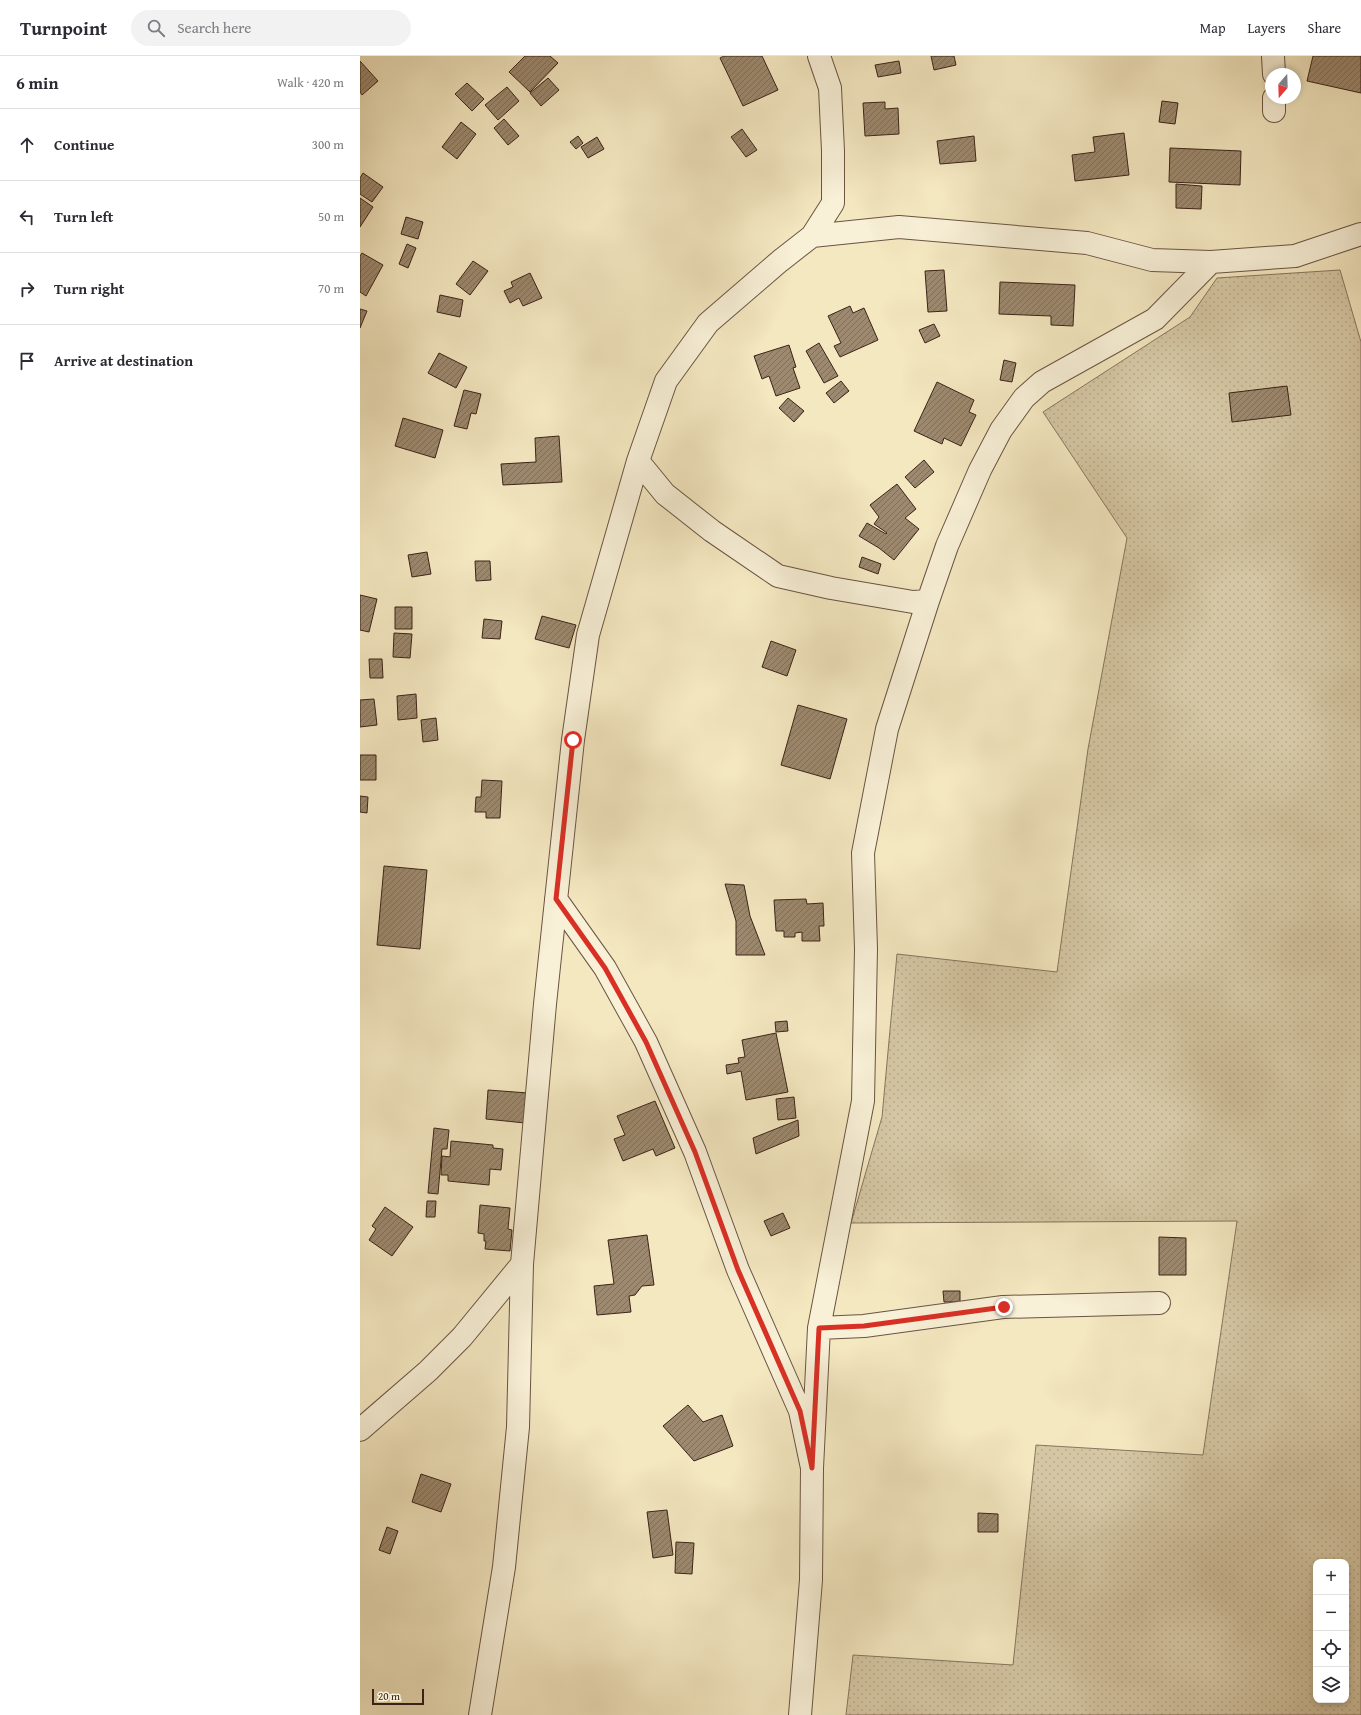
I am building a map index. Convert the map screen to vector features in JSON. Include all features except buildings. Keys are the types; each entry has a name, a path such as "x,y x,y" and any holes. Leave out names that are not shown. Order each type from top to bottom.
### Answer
{"street":[{"path":"480,1715 504,1567 518,1428 522,1264 545,1004 556,899 573,740 588,635 638,461 666,381 708,323 780,261 812,236 833,203 833,151 830,88 819,56"},
{"path":"1274,56 1274,68"},
{"path":"812,236 899,227 1087,243 1152,260 1210,262 1295,256 1361,234"},
{"path":"800,1715 811,1580 812,1468 819,1328 863,1101 866,949 863,853 887,729 946,546 980,470 1000,430 1024,398 1042,382 1155,319 1210,262"},
{"path":"638,461 665,494 712,531 778,576 832,588 913,602 928,601"},
{"path":"556,899 605,968 646,1042 695,1152 738,1270 800,1411 812,1468"},
{"path":"360,1430 428,1372 462,1337 522,1264"},
{"path":"819,1328 864,1326 1004,1307 1158,1303"}],"shaded area":[{"path":"1340,270 1361,342 1361,1715 846,1715 853,1655 1013,1665 1036,1445 1203,1455 1237,1221 851,1223 882,1117 897,954 1057,972 1088,749 1127,538 1043,412 1190,317 1217,278"}],"route":[{"path":"573,740 556,899 605,968 646,1042 695,1152 738,1270 800,1411 812,1468 819,1328 864,1326 1004,1307"}]}
